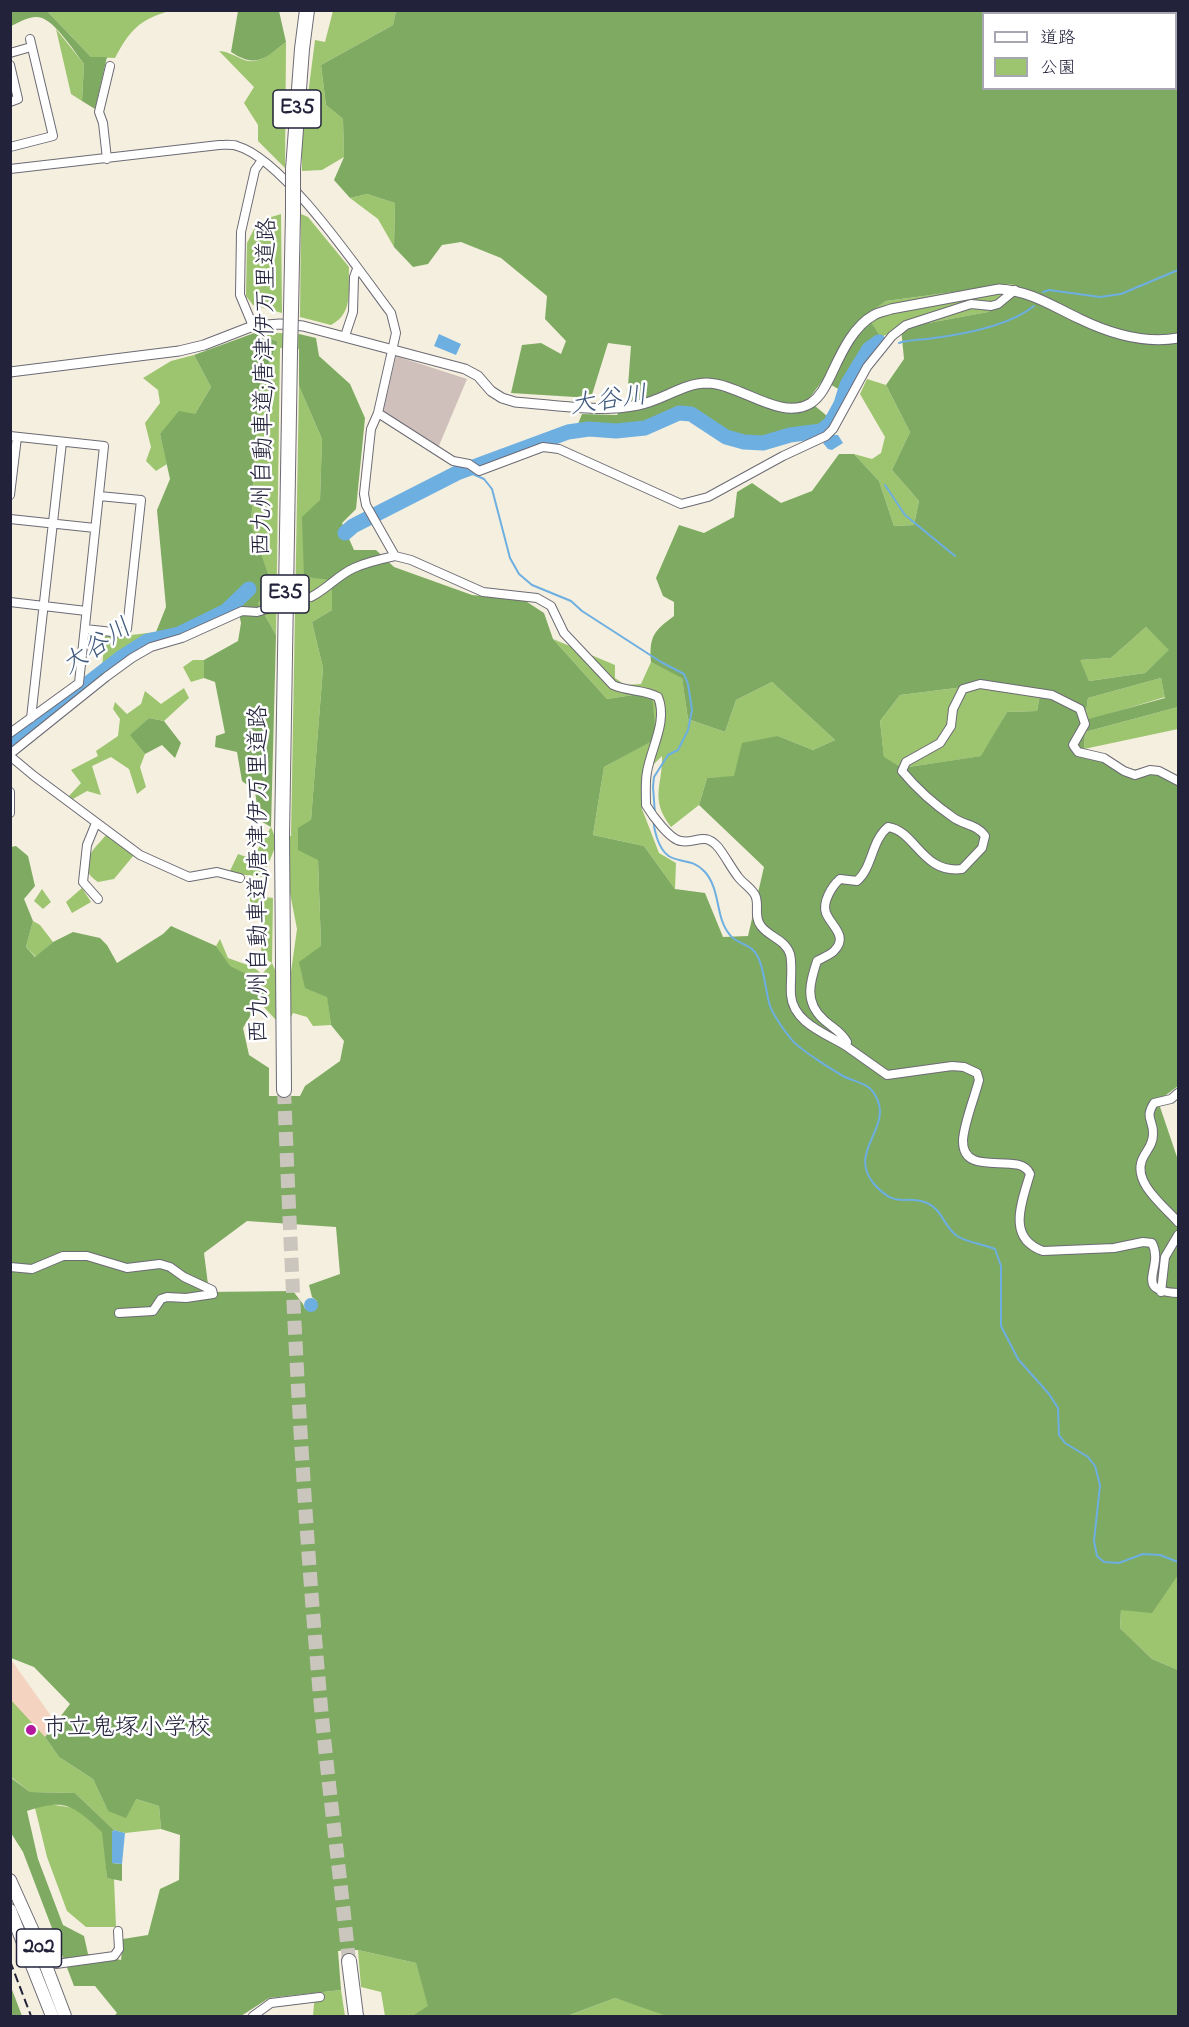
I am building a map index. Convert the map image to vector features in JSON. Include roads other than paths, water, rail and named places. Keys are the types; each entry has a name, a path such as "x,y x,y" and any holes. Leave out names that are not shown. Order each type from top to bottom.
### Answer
{"highway":[{"path":"302,10 302,49"},
{"name":"西九州自動車道;唐津伊万里道路","path":"284,1090 282,836 290,352 294,169 302,49 307,10"},
{"name":"202","path":"10,1880 32,1929 65,2016"},
{"name":"202","path":"10,1910 52,2016"},
{"path":"349,1960 356,2016"}],"street":[{"path":"10,53 30,43 52,136 10,147"},
{"path":"10,65 18,99 10,102"},
{"path":"107,159 103,123 99,112 110,66"},
{"path":"10,169 208,146 236,145 262,160 296,190 391,313 396,333 378,413 371,429 364,494 366,505 395,556"},
{"path":"253,326 240,295 241,232 255,170 262,160"},
{"path":"345,336 353,312 354,277 357,269"},
{"path":"10,372 179,351 204,345 253,326 280,324 303,326 345,336 465,369 478,376 491,392 515,402 612,408 639,405 690,385 708,383 726,387 784,408 801,409 814,401 824,389 841,353 858,328 874,314 891,309 999,289 1015,290 1033,295 1108,331 1149,340 1179,338"},
{"path":"378,413 453,461 479,471 543,447 559,449 681,504 708,497 783,456 826,436 833,429 867,367 892,336 906,325 971,304 991,306 998,304 1015,290"},
{"path":"10,495 14,436 104,446 79,683 10,733"},
{"path":"31,718 62,442"},
{"path":"85,629 122,633 126,629 141,500 99,496"},
{"path":"10,519 95,528"},
{"path":"311,597 323,591 352,569 395,556 411,560 483,592 537,598 550,606 564,633 613,685 623,690 649,692 658,697 661,706 657,738 647,773 646,806 675,840 683,842 701,838 711,840 756,897 756,917 761,926 785,945 790,955 791,999 800,1016 818,1032 827,1034 887,1075 952,1066 964,1067 977,1073 979,1080 963,1139 965,1151 973,1159 988,1163 1022,1165 1027,1168 1030,1174 1019,1214 1019,1225 1025,1238 1034,1248 1043,1251 1114,1248 1143,1242 1152,1243 1157,1252 1152,1281 1156,1289 1161,1292 1179,1293"},
{"path":"10,602 86,611"},
{"path":"240,878 217,872 189,877 140,855 34,776 10,755 106,677 151,647 182,638 242,611 257,612 267,609"},
{"path":"846,1046 847,1042 842,1034 821,1017 809,996 810,982 818,961 834,951 840,941 839,931 826,913 825,905 832,886 840,879 857,881 863,876 881,832 888,827 897,828 929,862 954,870 962,869 982,848 985,836 981,830 956,819 912,783 902,771 906,762 940,742 951,726 953,710 963,689 980,684 1052,695 1080,709 1085,723 1073,745 1078,752 1104,758 1135,775 1150,770 1159,771 1179,781"},
{"path":"10,792 10,813"},
{"path":"96,823 87,845 83,882 98,899"},
{"path":"1179,1093 1172,1099 1154,1103 1149,1111 1149,1120 1154,1131 1151,1148 1143,1158 1139,1172 1143,1182 1179,1222"},
{"path":"1161,1292 1165,1257 1179,1235"},
{"path":"10,1267 32,1269 63,1256 87,1256 127,1268 160,1264 212,1290 213,1294 186,1298 167,1297 161,1299 153,1311 119,1313"},
{"path":"56,1964 114,1956 119,1949 118,1931"},
{"path":"252,2016 271,2002 320,1997"}],"water":[{"path":"439,334 461,344 456,355 434,346"},
{"path":"833,435 838,435 843,443 832,450 823,443"},
{"path":"311,1298 316,1300 318,1305 316,1310 311,1312 306,1310 304,1305 306,1300"},
{"path":"114,1830 125,1833 122,1864 112,1863 112,1832"}],"waterway":[{"name":"大谷川","path":"1043,292 1049,290 1100,297 1121,294 1178,270"},
{"name":"大谷川","path":"899,343 983,329 1011,319 1034,306"},
{"name":"大谷川","path":"345,533 353,526 457,473 568,432 589,429 616,431 645,428 679,413 691,414 726,437 744,442 763,443 790,435 821,431 830,424 841,404 847,385 869,349 879,342"},
{"path":"466,471 484,479 492,489 510,558 519,574 532,585 571,601 582,611 661,662 684,674 692,710 688,730 678,750 668,755 654,777 655,814"},
{"path":"885,485 905,515 955,556"},
{"name":"大谷川","path":"10,744 122,657 147,641 179,634 226,611 249,589"},
{"path":"654,820 661,848 672,858 698,866 710,879 725,928 732,938 750,948 757,955 770,1006 789,1037 817,1060 845,1077 866,1085 875,1095 880,1107 879,1118 865,1161 867,1172 874,1184 889,1197 927,1203 936,1209 957,1236 995,1249 1001,1266 1001,1326 1018,1359 1049,1394 1058,1408 1059,1435 1065,1443 1088,1457 1095,1466 1100,1485 1094,1541 1097,1556 1104,1562 1119,1563 1143,1554 1160,1555 1178,1562"}],"tunnel":[{"path":"267,609 311,597"},
{"path":"284,1090 290,1236 312,1600 325,1745 349,1961"}],"railway":[{"path":"10,1961 31,2016"}],"place":[{"name":"市立鬼塚小学校","path":"31,1730"}]}
